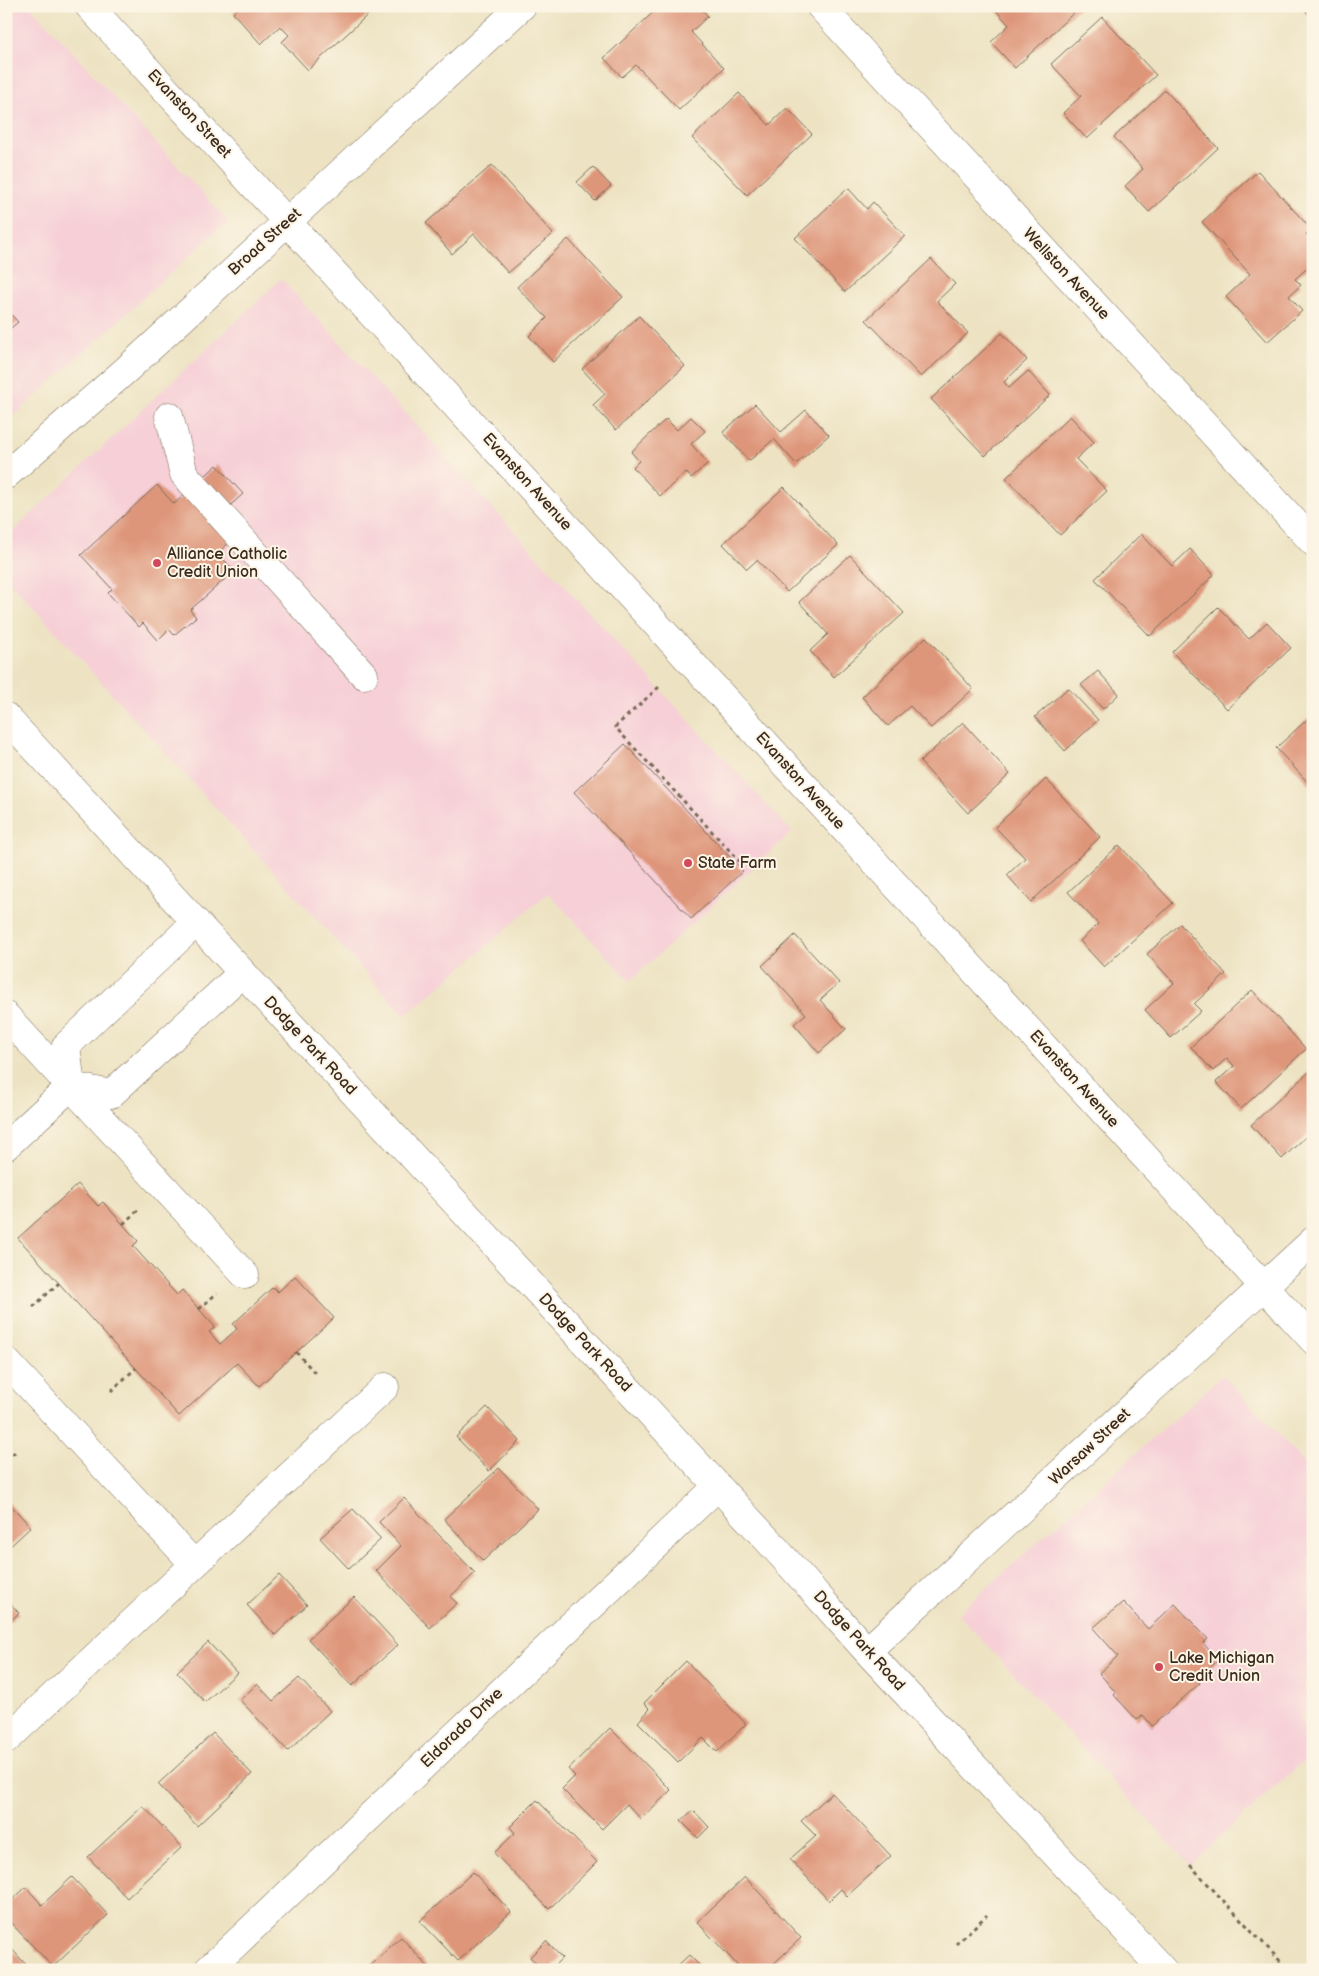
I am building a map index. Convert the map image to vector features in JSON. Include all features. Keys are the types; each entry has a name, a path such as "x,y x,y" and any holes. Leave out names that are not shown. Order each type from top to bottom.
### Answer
{"street":[{"name":"Evanston Street","path":"89,6 288,222"},
{"name":"Broad Street","path":"6,475 126,370 522,6"},
{"name":"Wellston Avenue","path":"820,6 1313,542"},
{"name":"Evanston Avenue","path":"288,222 1313,1340"},
{"path":"168,416 184,474 364,675"},
{"name":"Dodge Park Road","path":"6,716 775,1548 867,1651 1164,1970"},
{"path":"71,1086 66,1046 196,922"},
{"path":"71,1086 111,1094 242,973"},
{"path":"6,1016 245,1275"},
{"path":"6,1146 71,1086"},
{"name":"Warsaw Street","path":"867,1651 1313,1241"},
{"path":"6,1361 194,1564"},
{"path":"6,1740 385,1387"},
{"name":"Eldorado Drive","path":"208,1970 717,1487"}],"path":[{"path":"659,687 615,727 743,865"},
{"path":"123,1224 145,1204"},
{"path":"33,1307 59,1283"},
{"path":"296,1352 317,1375"},
{"path":"111,1391 136,1368"},
{"path":"6,1460 15,1452"},
{"path":"1190,1866 1282,1962"},
{"path":"956,1944 988,1915"}],"shaded area":[{"path":"6,6 30,6 228,221 6,423"},
{"path":"281,279 792,832 630,981 548,893 405,1016 6,578 6,538"},
{"path":"1223,1375 1313,1472 1313,1704 1298,1718 1313,1734 1313,1752 1190,1865 958,1614"}],"building":[{"path":"240,6 373,6 375,8 308,70 282,42 289,35 280,26 261,44 233,13"},
{"path":"660,6 699,6 708,16 691,32 724,68 679,110 636,65 622,77 604,58"},
{"path":"992,6 1081,6 1015,68 991,42 1009,25"},
{"path":"1301,6 1313,6 1313,16 1311,17"},
{"path":"1102,17 1156,75 1087,139 1063,113 1081,96 1051,64"},
{"path":"1165,90 1218,148 1149,212 1125,186 1143,169 1114,137"},
{"path":"739,93 769,125 787,108 812,134 747,195 692,138"},
{"path":"492,165 553,234 508,273 474,234 452,254 426,223"},
{"path":"593,167 611,186 595,201 577,182"},
{"path":"1258,171 1311,229 1306,234 1313,241 1313,263 1295,279 1301,285 1289,296 1302,311 1267,342 1226,297 1250,274 1202,222"},
{"path":"848,188 867,209 873,202 905,236 845,292 795,238"},
{"path":"568,239 623,297 553,362 529,336 547,318 517,287"},
{"path":"931,259 955,284 937,301 968,333 921,377 866,320"},
{"path":"6,309 18,322 6,332"},
{"path":"639,316 685,366 616,430 593,405 605,394 582,369"},
{"path":"1002,333 1027,360 1004,382 1009,388 1028,371 1050,395 985,456 931,399"},
{"path":"755,404 781,432 806,410 829,435 796,464 774,439 749,461 723,432"},
{"path":"1070,416 1094,442 1076,459 1107,491 1060,535 1006,478"},
{"path":"691,417 705,431 691,444 708,463 691,478 686,472 660,496 633,467 639,461 631,452 666,419 677,430"},
{"name":"Alliance Catholic Credit Union","path":"217,465 243,494 214,520 232,540 218,553 234,571 190,610 196,617 174,635 169,629 158,640 143,623 139,627 108,593 112,589 81,555 157,485 174,504"},
{"path":"784,487 838,545 787,592 757,560 747,569 723,544"},
{"path":"1141,534 1172,566 1190,549 1214,575 1150,636 1095,579"},
{"path":"850,555 904,613 834,677 810,651 828,634 799,602"},
{"path":"1218,607 1249,639 1267,622 1291,648 1227,709 1172,652"},
{"path":"926,637 973,689 931,728 910,706 888,726 862,697"},
{"path":"1098,671 1119,694 1103,709 1081,685"},
{"path":"1068,688 1098,720 1065,751 1035,717"},
{"path":"1313,714 1313,788 1276,748"},
{"path":"963,722 1010,774 968,813 920,762"},
{"path":"625,744 743,871 691,919 574,792"},
{"path":"1046,779 1100,837 1031,902 1007,875 1025,858 995,827"},
{"path":"1119,845 1173,903 1104,967 1080,941 1098,924 1068,892"},
{"path":"1180,924 1226,974 1194,1004 1201,1011 1171,1038 1145,1010 1174,983 1147,954"},
{"path":"795,935 839,983 820,1000 846,1029 819,1053 794,1024 806,1014 762,966"},
{"path":"1252,990 1306,1049 1241,1109 1216,1082 1234,1066 1227,1058 1213,1071 1191,1047"},
{"path":"1313,1068 1313,1130 1282,1159 1251,1125"},
{"path":"78,1184 98,1206 103,1202 138,1241 133,1246 177,1295 182,1290 215,1327 209,1332 220,1344 237,1329 233,1324 273,1287 278,1292 295,1276 334,1318 259,1386 237,1363 179,1416 18,1238"},
{"path":"487,1407 520,1441 489,1471 456,1437"},
{"path":"499,1468 538,1509 483,1561 444,1519"},
{"path":"404,1498 475,1573 450,1597 457,1603 430,1628 376,1571 401,1546 379,1522"},
{"path":"6,1500 31,1527 6,1550"},
{"path":"353,1509 381,1539 349,1569 320,1538"},
{"path":"279,1575 307,1605 275,1635 247,1605"},
{"path":"354,1597 398,1645 352,1686 308,1639"},
{"path":"6,1599 19,1613 6,1625"},
{"name":"Lake Michigan Credit Union","path":"1123,1602 1148,1629 1175,1604 1208,1639 1203,1643 1218,1660 1197,1680 1200,1683 1152,1726 1143,1715 1137,1720 1114,1695 1116,1693 1099,1673 1118,1656 1093,1628"},
{"path":"208,1642 237,1673 205,1702 177,1672"},
{"path":"686,1661 746,1724 717,1752 703,1738 678,1762 638,1722 650,1709 644,1703"},
{"path":"299,1678 330,1711 288,1751 240,1700 257,1684 273,1701"},
{"path":"610,1728 671,1790 641,1819 627,1804 602,1829 562,1789 575,1776 568,1769"},
{"path":"213,1733 252,1774 197,1826 158,1784"},
{"path":"832,1793 891,1856 847,1896 841,1889 829,1901 790,1859 816,1836 801,1821"},
{"path":"537,1800 597,1862 549,1909 494,1853 515,1833 510,1827"},
{"path":"143,1806 182,1847 127,1898 88,1857"},
{"path":"693,1810 709,1827 698,1838 681,1821"},
{"path":"473,1872 511,1912 458,1961 420,1921"},
{"path":"72,1877 108,1915 53,1967 6,1918 6,1906 26,1887 42,1905"},
{"path":"745,1877 801,1938 767,1970 742,1970 697,1922"},
{"path":"401,1937 431,1970 365,1970"},
{"path":"546,1941 562,1958 550,1970 542,1970 530,1957"},
{"path":"6,1943 31,1970 6,1970"},
{"path":"689,1955 704,1970 673,1970"}],"place":[{"name":"Alliance Catholic Credit Union","path":"157,563"},
{"name":"State Farm","path":"688,863"},
{"name":"Lake Michigan Credit Union","path":"1159,1667"}]}
